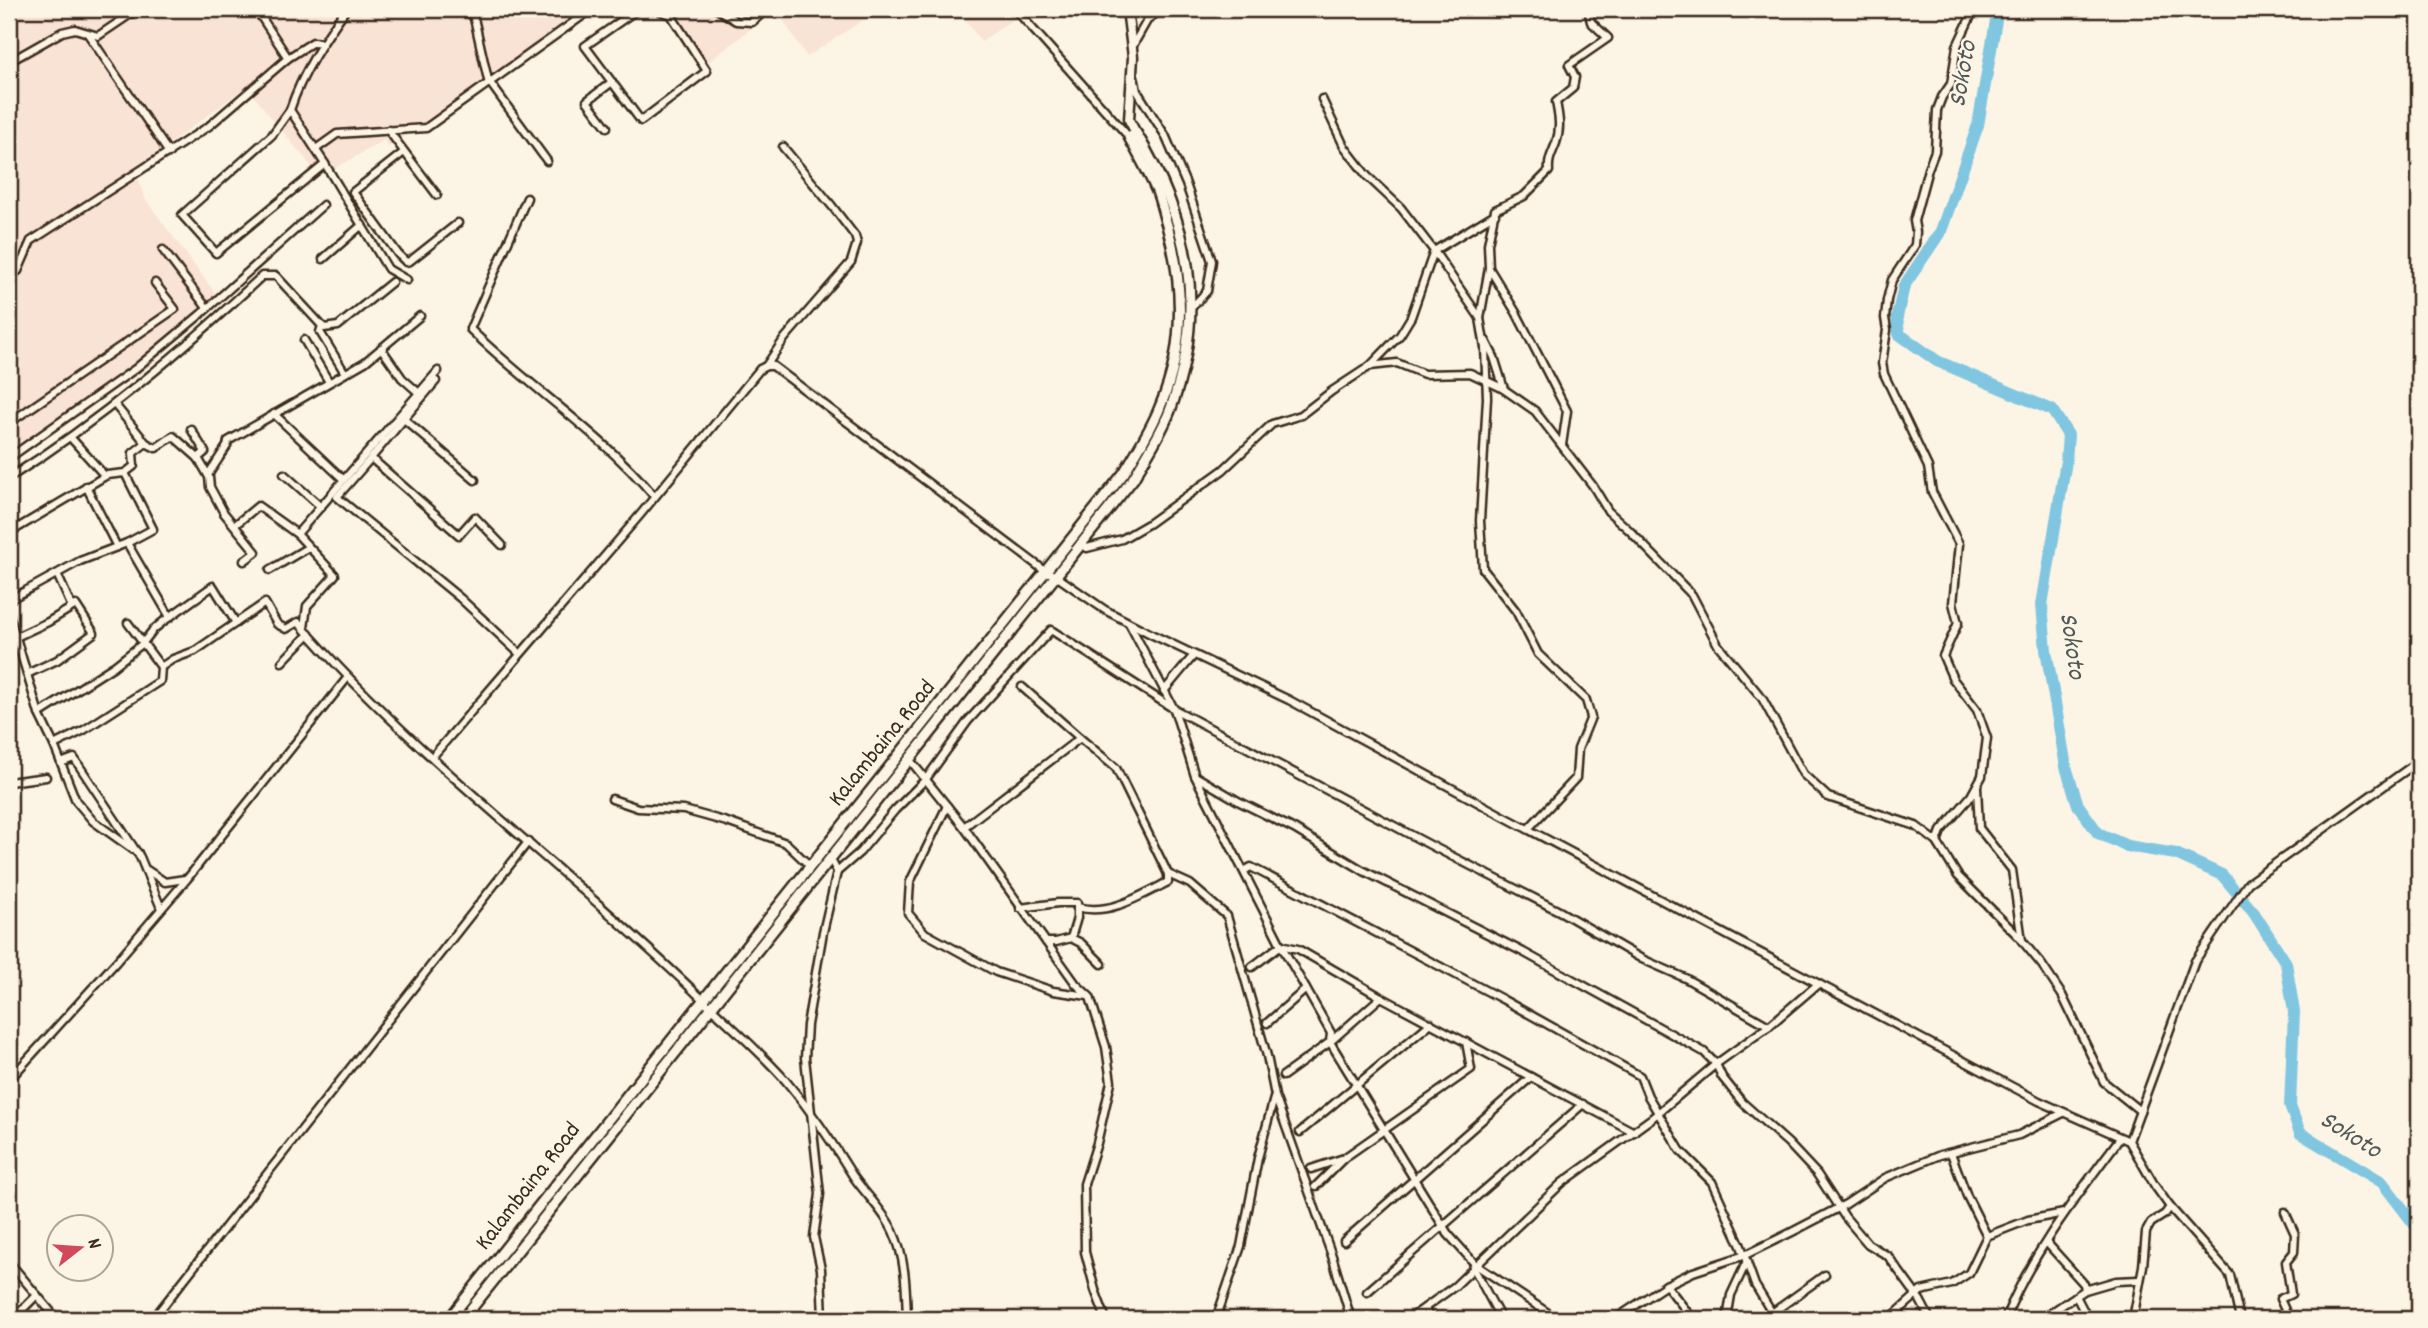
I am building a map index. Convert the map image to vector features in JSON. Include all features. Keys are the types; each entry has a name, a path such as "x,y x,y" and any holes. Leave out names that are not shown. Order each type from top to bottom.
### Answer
{"main road":[{"path":"463,1319 713,1009 1133,479 1171,410 1188,346 1192,307 1188,265 1173,209 1152,159 1133,135"},
{"name":"Kalambaina Road","path":"449,1319 1124,473 1150,429 1161,406 1177,344 1181,307 1178,267 1157,191 1133,135"}],"street":[{"path":"9,62 62,32 75,29 98,36 138,9"},
{"path":"256,9 288,58"},
{"path":"325,164 216,253 182,215 272,135 290,110 295,94 322,43 346,9"},
{"path":"467,9 474,18 490,82 547,162"},
{"path":"316,149 337,134 426,128 592,9"},
{"path":"638,9 585,47 641,121 707,71 671,15 655,9"},
{"path":"671,15 681,9"},
{"path":"717,9 736,21 752,22 767,9"},
{"path":"792,9 798,13 806,13 810,9"},
{"path":"1015,9 1133,135"},
{"path":"1127,9 1132,47 1129,120 1133,135"},
{"path":"1132,47 1148,19 1162,9"},
{"path":"1528,830 1576,778 1578,749 1591,717 1586,701 1538,654 1516,611 1483,569 1480,521 1486,380 1480,318 1489,268 1488,244 1496,210 1524,196 1549,171 1548,159 1557,141 1560,123 1556,102 1573,88 1576,77 1569,65 1608,38 1591,22 1588,9"},
{"path":"1937,842 1941,831 1971,796 1982,776 1987,738 1977,710 1953,679 1943,656 1958,623 1953,603 1959,544 1932,492 1928,467 1884,374 1882,363 1887,330 1887,300 1892,280 1915,245 1914,221 1935,151 1937,110 1942,96 1951,85 1956,46 1971,16 1971,9"},
{"path":"88,34 169,153"},
{"path":"9,276 18,271 31,241 209,126 288,58 313,43 322,43"},
{"path":"1132,67 1137,91 1166,135 1212,261 1207,291 1192,307"},
{"path":"607,127 587,101 612,82"},
{"path":"1321,99 1344,146 1367,176 1401,208 1480,318"},
{"path":"290,110 388,269 407,280"},
{"path":"388,130 437,195"},
{"path":"766,366 785,338 851,262 857,243 848,226 782,147"},
{"path":"404,152 353,192 398,254 406,262 410,261 458,223"},
{"path":"527,198 470,329 491,350 626,463 654,496"},
{"path":"9,458 135,369 323,205"},
{"path":"1073,537 1087,548 1122,539 1148,524 1223,470 1272,424 1301,415 1370,366 1400,335 1411,317 1434,251 1495,214"},
{"path":"323,259 362,225"},
{"path":"163,250 207,308"},
{"path":"1489,268 1517,314 1567,411 1562,445"},
{"path":"9,478 71,438 115,405 262,276 276,276 324,328 338,326 393,282"},
{"path":"9,423 175,309 155,283"},
{"path":"208,475 228,441 365,362 420,316"},
{"path":"322,326 320,332 345,373"},
{"path":"1483,336 1494,357 1504,390"},
{"path":"304,340 330,382"},
{"path":"381,348 402,378 419,393"},
{"path":"1370,366 1397,363 1424,374 1470,373 1504,390 1535,411 1593,486 1608,511 1692,595 1718,646 1762,698 1803,774 1828,797 1916,826 1937,842 1958,876 2022,941 2062,995 2104,1082 2140,1111"},
{"path":"433,756 760,369 773,366 1045,571 1105,610 1289,700 1528,830 2063,1113 2085,1120 2129,1142 2170,1207 2230,1275 2239,1319"},
{"path":"297,534 438,371"},
{"path":"436,381 337,497 460,598 520,654"},
{"path":"115,405 146,443 156,448 176,436 198,458 208,475 216,499 256,552 244,561"},
{"path":"274,414 344,480"},
{"path":"404,419 475,481"},
{"path":"191,429 205,452 198,458"},
{"path":"71,438 104,477"},
{"path":"9,533 86,486 104,477 125,473 134,466 132,453 146,443"},
{"path":"371,458 459,535 475,517 502,545"},
{"path":"9,600 80,561 117,547 153,528 125,473"},
{"path":"284,474 321,507"},
{"path":"86,486 117,547"},
{"path":"235,525 258,506 297,534 307,548 335,575 307,606 306,631 282,662"},
{"path":"127,542 170,617"},
{"path":"270,570 307,548"},
{"path":"57,574 72,607"},
{"path":"40,714 114,666 143,643 153,630 213,586 236,623"},
{"path":"161,667 194,651 265,603 280,626 286,629 298,622 348,677 713,1009 785,1080 811,1112 893,1232 905,1271 907,1319"},
{"path":"16,637 76,605 94,633 57,660 27,674"},
{"path":"9,614 40,714 76,801 93,821 138,853"},
{"path":"1128,622 1174,709 1195,776 1281,945 1331,1034 1330,1041 1444,1226 1474,1266 1501,1319"},
{"path":"54,745 84,730 160,681 161,667 128,623"},
{"path":"823,1319 821,1269 814,1237 820,1194 805,1039 823,932 837,872 860,852 895,810 926,779 968,721 1051,630 1174,709 1561,912 1642,959 1685,978 1769,1026"},
{"path":"1164,691 1194,654"},
{"path":"9,1080 116,962 187,878 348,677"},
{"path":"1022,687 1116,768 1168,874 1168,882 1126,903 1091,911 1077,907"},
{"path":"964,827 1080,738"},
{"path":"61,763 74,758 138,853 147,869 161,908"},
{"path":"910,760 964,827 1020,908 1076,984 1088,996 1106,1047 1111,1082 1084,1184 1085,1252 1106,1319"},
{"path":"2129,1142 2195,961 2248,883 2419,761"},
{"path":"1195,776 1294,829 1364,871 1425,901 1704,1052 1716,1064 1721,1077 1742,1102 1788,1143 1817,1174 1839,1208 1868,1244 1888,1256 1917,1295 1930,1319"},
{"path":"9,782 47,777"},
{"path":"1977,785 1979,828 2012,870 2022,941"},
{"path":"612,799 638,808 684,810 727,822 786,843 810,866"},
{"path":"947,806 910,882 908,913 925,933 996,972 1053,991 1088,996"},
{"path":"153,1319 528,842"},
{"path":"831,859 837,872"},
{"path":"1244,871 1251,867 1607,1055 1640,1076 1680,1150 1712,1182 1755,1285 1772,1313 1825,1275"},
{"path":"147,869 165,882 187,878"},
{"path":"1168,874 1190,884 1227,916 1267,1056 1275,1096 1332,1256 1351,1319"},
{"path":"1020,908 1077,903 1077,918 1071,938"},
{"path":"1046,942 1071,938 1081,943 1102,964"},
{"path":"1252,967 1281,945"},
{"path":"1281,945 1298,949 1381,997 1634,1132"},
{"path":"1409,1319 1455,1286 1562,1183 1634,1132 1818,984"},
{"path":"1267,1023 1306,989"},
{"path":"1283,1076 1330,1041 1381,997"},
{"path":"1300,1132 1432,1023"},
{"path":"1311,1169 1344,1157 1471,1069 1466,1042"},
{"path":"1344,1241 1531,1077"},
{"path":"1216,1319 1241,1246 1258,1158 1275,1096"},
{"path":"1367,1292 1583,1104"},
{"path":"1615,1319 1666,1285 1693,1272 1746,1258 1839,1208 1885,1178 1921,1161 2003,1140 2063,1113"},
{"path":"2005,1319 2027,1272 2064,1213 2120,1138"},
{"path":"1951,1153 1966,1196 1987,1236"},
{"path":"1315,1187 1344,1157"},
{"path":"2133,1319 2146,1232 2151,1223 2165,1214 2170,1207"},
{"path":"2285,1212 2295,1234 2294,1252 2286,1262 2291,1294 2280,1299 2289,1319"},
{"path":"1885,1319 1921,1291 1952,1284 1969,1273 1987,1236 2028,1220 2064,1213"},
{"path":"2047,1243 2084,1284 2085,1290"},
{"path":"1727,1319 1731,1296 1746,1258"},
{"path":"9,1262 57,1319"},
{"path":"1474,1266 1557,1319"},
{"path":"2046,1319 2049,1314 2085,1290 2116,1281 2139,1280"},
{"path":"1666,1285 1693,1319"},
{"path":"13,1319 37,1295"},
{"path":"2076,1296 2088,1319"},
{"path":"1425,1308 1430,1319"}],"shaded area":[{"path":"9,9 601,9 428,132 422,126 389,147 384,140 331,171 317,173 246,87 135,169 146,200 221,301 145,370 9,465"},
{"path":"678,9 776,9 701,68 679,22 684,18"},
{"path":"776,9 880,9 807,57"},
{"path":"958,9 1027,9 981,42"}],"waterway":[{"name":"Sokoto","path":"1998,9 1978,125 1941,231 1904,286 1897,317 1899,334 1937,361 2052,410 2068,435 2042,605 2046,650 2066,767 2078,805 2098,833 2127,846 2176,854 2222,875 2254,913 2286,963 2294,1012 2290,1106 2300,1133 2382,1182 2419,1230"}]}
